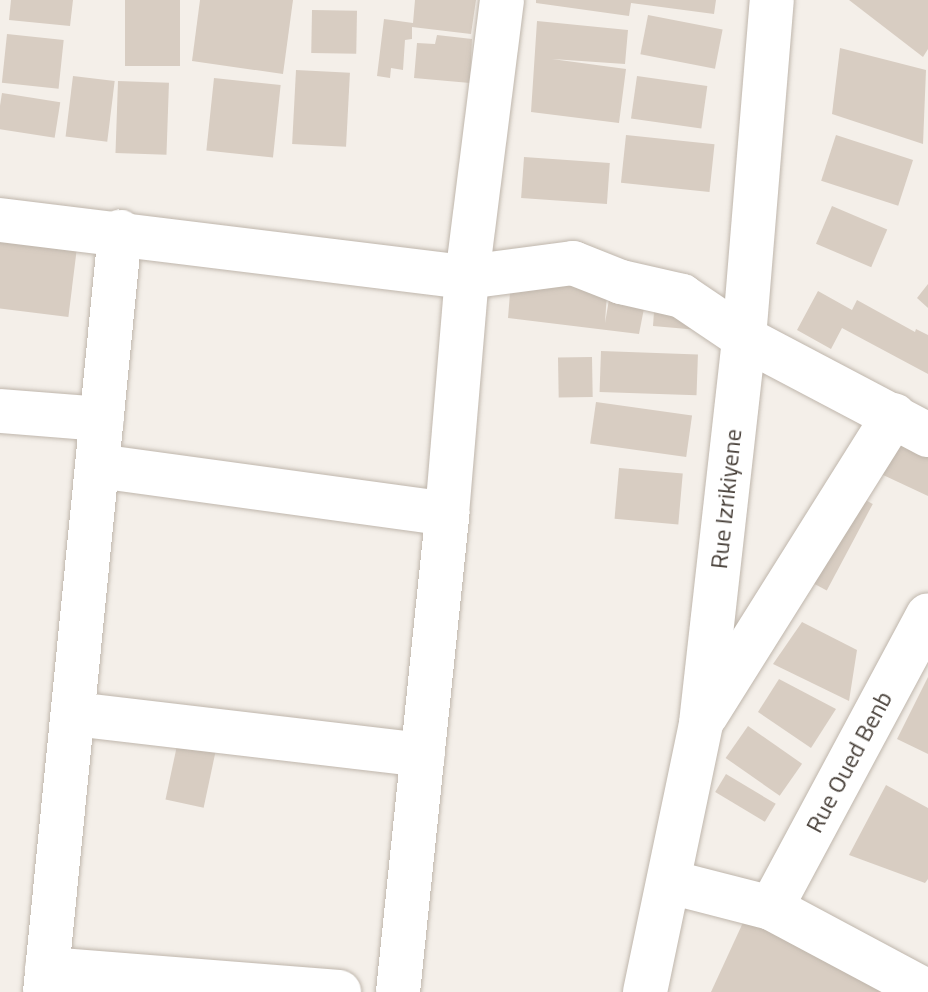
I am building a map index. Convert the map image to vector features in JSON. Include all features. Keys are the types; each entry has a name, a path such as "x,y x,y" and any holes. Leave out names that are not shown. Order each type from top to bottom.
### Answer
{"street":[{"path":"398,992 447,514 467,277 502,0"},
{"name":"Rue Izrikiyene","path":"645,992 701,723 744,338 772,0"},
{"path":"0,220 120,232 467,277 573,263 621,282 682,296 744,338 911,425 701,723"},
{"path":"120,232 46,980 339,992"},
{"path":"0,411 102,419"},
{"path":"98,466 447,514"},
{"name":"Rue Oued Benb","path":"771,908 928,615"},
{"path":"74,714 423,755"},
{"path":"670,882 771,908 928,992"}],"building":[{"path":"11,0 73,0 70,26 9,20"},
{"path":"125,0 180,0 180,66 125,66"},
{"path":"200,0 293,0 283,74 192,61"},
{"path":"415,0 476,0 471,34 412,27 412,39 405,40 403,70 391,68 390,78 377,76 384,19 413,23"},
{"path":"536,0 716,0 714,14 631,3 629,16 536,3"},
{"path":"849,0 928,0 928,49 923,57"},
{"path":"312,10 357,11 356,54 311,53"},
{"path":"648,15 723,30 715,69 640,54"},
{"path":"537,21 628,30 625,64 552,59 626,69 619,123 531,112"},
{"path":"7,34 64,40 59,89 2,83"},
{"path":"437,35 472,39 470,83 414,78 417,43 435,44"},
{"path":"840,48 926,70 923,144 832,114"},
{"path":"296,70 350,73 346,147 292,144"},
{"path":"73,76 115,81 107,142 66,137"},
{"path":"637,76 707,86 701,128 631,119"},
{"path":"214,78 281,85 273,158 206,151"},
{"path":"118,81 169,83 166,155 115,153"},
{"path":"2,93 60,102 55,138 0,129"},
{"path":"626,135 715,144 709,192 621,183"},
{"path":"836,135 913,160 898,206 821,181"},
{"path":"524,157 610,163 607,204 521,198"},
{"path":"832,206 887,229 871,267 816,244"},
{"path":"0,226 78,236 68,317 0,309"},
{"path":"512,268 608,277 605,323 613,276 649,283 639,334 508,318"},
{"path":"656,284 699,330 653,326"},
{"path":"928,284 928,308 917,298"},
{"path":"818,291 852,310 857,300 915,332 916,329 928,335 928,374 842,328 831,349 797,330"},
{"path":"601,351 698,354 697,395 600,392"},
{"path":"592,357 593,397 559,398 558,358"},
{"path":"596,402 692,415 686,457 590,444"},
{"path":"909,424 928,435 928,496 881,474"},
{"path":"619,468 683,474 678,524 615,519"},
{"path":"856,495 873,504 827,590 810,582"},
{"path":"802,622 857,650 849,701 773,664"},
{"path":"928,677 928,754 897,739"},
{"path":"779,679 836,709 811,748 758,712"},
{"path":"748,726 802,764 780,796 726,758"},
{"path":"179,736 217,744 204,808 165,800"},
{"path":"726,774 776,804 765,822 715,792"},
{"path":"886,785 928,808 928,879 925,883 849,855"},
{"path":"746,916 909,992 711,992"}]}
